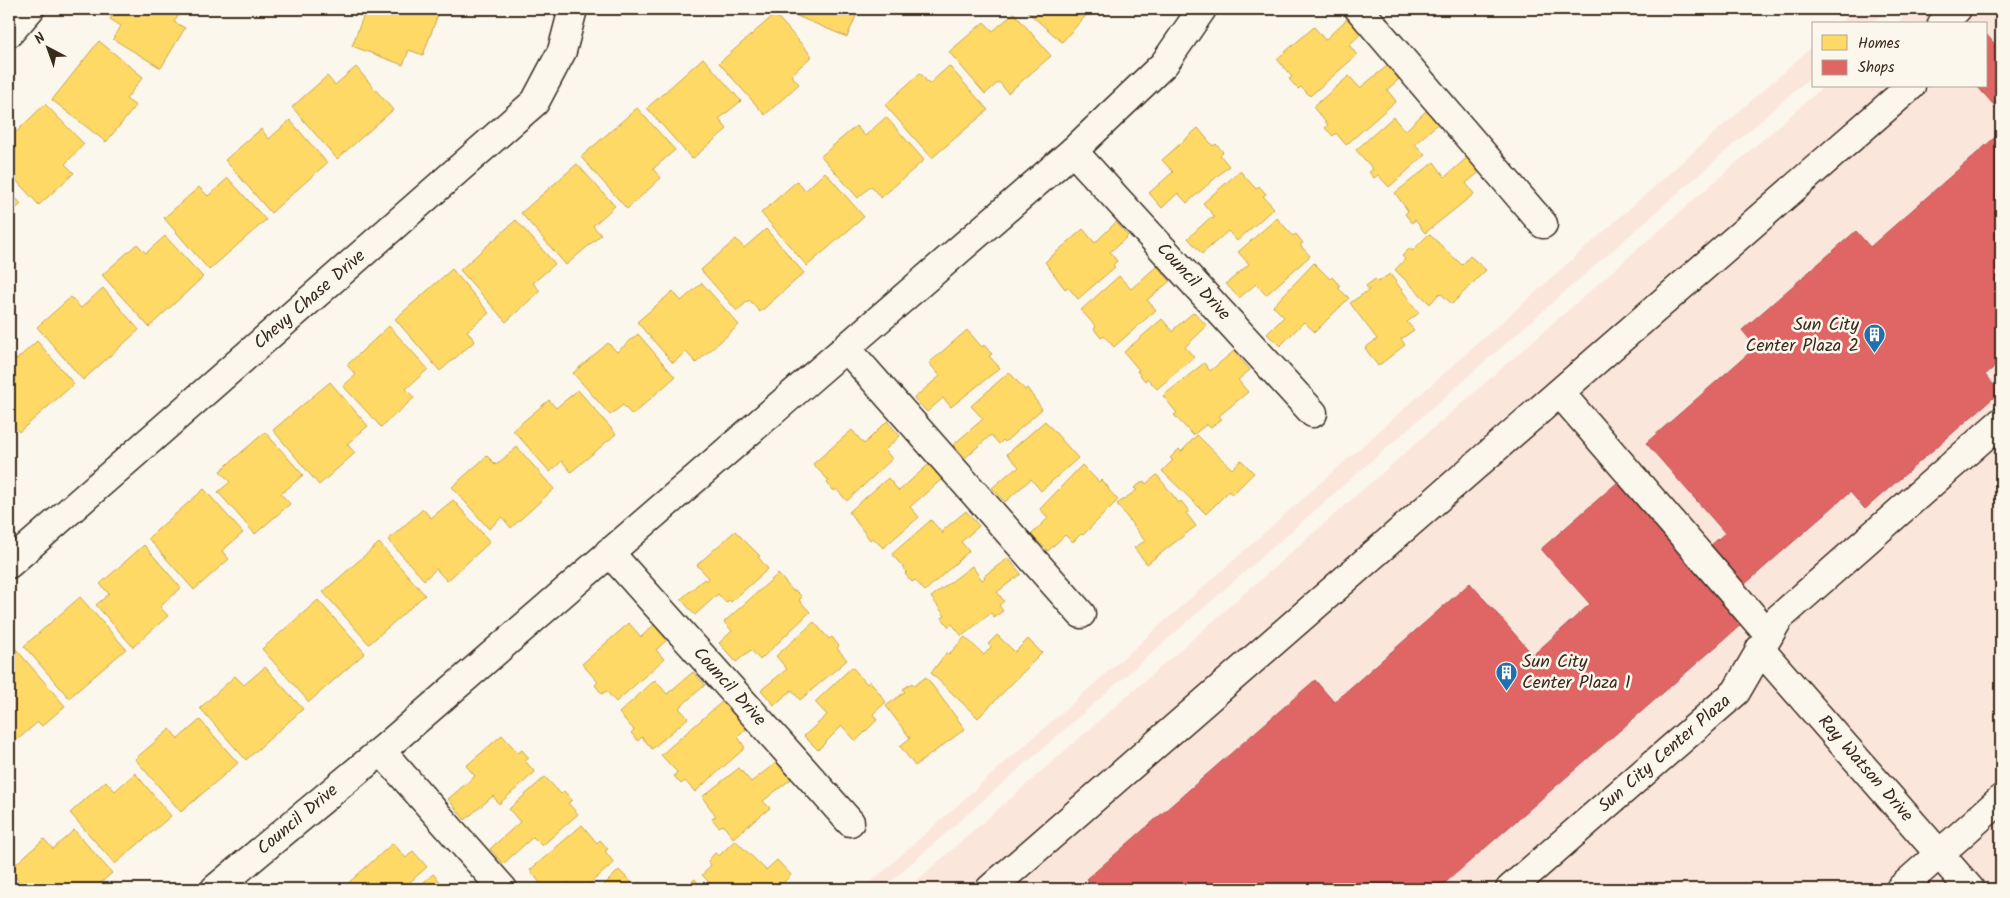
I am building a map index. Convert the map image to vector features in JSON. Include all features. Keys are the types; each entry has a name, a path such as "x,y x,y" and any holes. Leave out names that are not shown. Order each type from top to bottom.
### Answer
{"street":[{"path":"9,33 30,9"},
{"name":"Chevy Chase Drive","path":"9,564 535,102 562,51 572,9"},
{"name":"Council Drive","path":"215,889 381,751 609,552 847,349 1073,151 1164,64 1202,9"},
{"path":"1359,9 1544,224"},
{"path":"1944,22 1957,9"},
{"path":"990,889 1909,88"},
{"name":"Council Drive","path":"1073,151 1313,413"},
{"path":"847,349 1081,614"},
{"name":"Ray Watson Drive","path":"1560,393 1939,854 1970,889"},
{"name":"Sun City Center Plaza","path":"1510,889 1736,692 1779,618 2001,422"},
{"name":"Council Drive","path":"609,552 850,822"},
{"path":"381,751 503,889"},
{"path":"1900,889 2000,803"}],"shaded area":[{"path":"1855,9 1888,9 1873,22 1840,22"},
{"path":"1913,9 2001,9 2001,889 907,889 1822,88 1988,88 1988,22 1898,22"},
{"path":"1812,47 1812,76 882,889 863,889"}],"building: Homes":[{"path":"116,9 183,9 174,22 185,28 161,68 113,39 121,26 110,19"},
{"path":"366,9 440,9 423,55 409,50 403,65 352,46"},
{"path":"800,9 859,9 847,37 797,16"},
{"path":"1024,9 1092,9 1062,42"},
{"path":"1014,13 1051,56 1008,93 999,82 985,94 949,52 984,22 993,31"},
{"path":"775,14 812,56 791,75 799,84 765,115 719,63"},
{"path":"1350,16 1364,31 1349,45 1357,55 1310,96 1301,87 1298,89 1289,79 1292,77 1277,59 1314,27 1325,40"},
{"path":"99,41 143,77 126,99 136,106 106,142 52,100"},
{"path":"703,58 741,101 719,119 727,129 692,159 647,108"},
{"path":"949,66 988,110 932,158 885,105 920,73 929,84"},
{"path":"1387,66 1399,79 1387,90 1396,101 1346,145 1336,133 1333,136 1325,128 1328,125 1313,107 1349,76 1360,88"},
{"path":"356,67 393,110 337,159 292,107 327,76 335,85"},
{"path":"45,104 84,144 65,164 74,173 39,205 9,173 9,139"},
{"path":"637,108 675,150 653,169 661,178 627,209 581,157"},
{"path":"1429,108 1441,121 1415,144 1425,155 1389,187 1378,175 1374,178 1369,172 1373,169 1356,150 1393,117 1405,131"},
{"path":"886,117 924,160 881,198 871,186 858,198 821,156 856,126 865,136"},
{"path":"290,120 327,163 271,213 225,160 261,129 269,139"},
{"path":"1198,128 1213,146 1216,144 1223,152 1220,155 1229,166 1187,203 1178,193 1162,208 1149,193 1173,172 1162,160"},
{"path":"1470,155 1482,170 1466,183 1474,194 1425,233 1415,220 1412,223 1405,214 1408,211 1395,193 1434,162 1445,177"},
{"path":"577,164 615,206 593,226 601,235 566,265 521,213"},
{"path":"1240,171 1256,189 1259,186 1266,194 1263,196 1274,208 1237,241 1228,231 1202,254 1188,238 1211,217 1212,219 1215,217 1203,203"},
{"path":"825,172 864,217 807,266 761,213 797,181 805,191"},
{"path":"228,178 266,220 209,270 164,218 199,187 208,196"},
{"path":"9,190 21,204 9,215"},
{"path":"1277,218 1293,236 1296,234 1303,243 1300,245 1310,256 1266,295 1256,284 1239,298 1226,284 1249,264 1238,252"},
{"path":"516,220 555,264 533,283 540,291 506,322 460,270"},
{"path":"1116,222 1128,236 1110,252 1117,261 1113,265 1115,267 1078,299 1068,287 1065,289 1045,262 1083,229 1095,243"},
{"path":"766,229 804,273 760,312 749,300 737,311 701,270 736,239 744,248"},
{"path":"1429,234 1462,265 1470,256 1486,270 1452,304 1440,293 1430,304 1395,270 1405,259 1402,256 1410,248 1412,251"},
{"path":"165,236 203,277 149,327 102,275 137,244 146,253"},
{"path":"1314,263 1330,279 1332,277 1340,286 1338,288 1349,298 1315,332 1304,322 1280,346 1267,334 1284,317 1273,306"},
{"path":"1157,266 1170,281 1147,300 1156,310 1114,347 1104,336 1101,338 1094,329 1096,327 1081,310 1119,276 1131,289"},
{"path":"452,269 489,313 467,331 475,341 440,371 395,319"},
{"path":"1390,274 1419,313 1407,322 1414,330 1401,339 1405,345 1378,366 1365,348 1377,339 1350,303 1369,290 1366,286 1375,279 1378,282"},
{"path":"702,283 739,325 696,363 686,352 673,363 637,322 673,291 681,301"},
{"path":"103,288 139,330 83,380 37,327 71,297 81,308"},
{"path":"1194,312 1207,326 1185,347 1194,357 1157,389 1147,378 1145,381 1137,371 1139,370 1124,352 1162,319 1173,332 1175,328"},
{"path":"389,326 428,369 406,389 414,398 381,427 343,386 356,375 347,365"},
{"path":"967,330 982,347 984,345 992,354 989,356 1000,368 951,407 943,398 927,412 914,398 940,376 929,363"},
{"path":"638,334 675,377 632,415 623,405 610,415 573,373 608,343 617,352"},
{"path":"37,341 74,384 19,432 9,421 9,352 16,360"},
{"path":"1234,351 1250,370 1238,380 1248,392 1219,416 1222,419 1210,428 1207,424 1193,435 1174,415 1177,413 1163,396 1204,363 1210,371"},
{"path":"1009,372 1025,390 1027,388 1042,409 1005,442 1003,440 999,444 991,435 965,458 953,445 983,419 971,406"},
{"path":"330,382 368,426 347,444 355,453 319,485 273,430"},
{"path":"578,390 616,434 571,472 562,461 550,472 513,430 549,400 556,408"},
{"path":"887,421 900,436 885,450 892,459 847,501 836,489 834,491 827,483 829,481 813,464 852,430 864,444"},
{"path":"1045,421 1078,458 1041,491 1031,479 1005,502 992,488 1019,467 1007,454"},
{"path":"265,432 303,475 281,494 290,504 255,534 218,492 230,482 220,471"},
{"path":"1197,435 1232,469 1241,460 1254,473 1232,495 1229,491 1206,514 1162,471 1173,460 1170,458 1179,449 1181,452"},
{"path":"517,447 554,489 511,528 502,517 489,529 452,487 487,456 496,465"},
{"path":"929,464 942,479 910,507 919,517 883,548 873,538 870,540 849,512 888,478 899,491"},
{"path":"1082,465 1099,482 1101,480 1118,500 1083,535 1081,534 1073,542 1065,535 1048,551 1031,535 1048,518 1040,509"},
{"path":"1157,475 1179,503 1181,501 1189,511 1186,513 1196,526 1147,564 1134,548 1145,541 1117,504 1137,490 1134,488 1144,481 1146,484"},
{"path":"204,489 243,533 222,551 229,559 194,590 148,538"},
{"path":"453,500 490,542 447,581 436,569 424,580 388,540 423,509 431,518"},
{"path":"966,511 979,526 961,542 969,551 925,591 915,580 912,582 905,574 907,572 892,554 931,520 943,534 943,530"},
{"path":"735,531 760,556 758,557 768,569 731,602 729,600 726,603 718,594 695,615 681,599 704,579 706,581 709,578 697,565"},
{"path":"379,543 425,595 369,644 323,592"},
{"path":"144,545 181,588 160,607 168,616 133,647 96,605 109,594 100,584"},
{"path":"1008,558 1021,574 997,592 1004,601 999,605 1003,611 994,617 991,613 962,636 952,624 949,627 942,618 945,616 931,597 972,566 982,580 985,578 984,576"},
{"path":"778,574 793,591 795,590 802,597 799,600 810,612 760,660 751,650 736,662 719,643 732,631 724,622"},
{"path":"80,597 126,649 69,698 24,646"},
{"path":"318,600 365,653 309,702 262,649"},
{"path":"814,622 829,639 832,637 839,646 837,648 847,660 800,700 792,690 774,705 761,690 787,669 776,656"},
{"path":"629,623 641,637 656,623 669,638 656,650 664,659 616,702 606,691 602,694 595,685 598,682 582,664"},
{"path":"997,635 1015,652 1028,639 1042,653 978,718 931,673 947,652 949,654 965,637 984,655 991,647 988,644"},
{"path":"16,649 65,706 42,726 38,722 9,747 9,656"},
{"path":"265,667 303,709 246,760 200,708 235,676 244,685"},
{"path":"852,667 867,684 870,681 886,702 873,714 877,720 856,741 842,726 818,750 804,736 827,715 815,702"},
{"path":"693,672 705,685 679,708 688,718 652,749 642,737 638,741 631,733 634,730 619,713 655,680 667,694"},
{"path":"926,677 965,729 915,766 900,746 910,738 886,706 905,692 903,689 912,683 914,686"},
{"path":"724,700 748,727 738,737 745,748 695,792 685,781 681,784 674,776 677,772 661,755"},
{"path":"200,720 238,763 181,812 135,759 170,729 178,739"},
{"path":"502,735 518,753 522,750 529,758 525,761 535,772 499,804 493,796 465,820 448,799 475,776 466,766"},
{"path":"777,762 791,779 763,801 770,808 733,838 723,825 719,827 712,819 716,816 702,797 739,768 751,782"},
{"path":"135,773 171,816 115,864 70,813 106,781 115,791"},
{"path":"545,777 561,794 564,791 572,800 568,803 578,814 542,846 533,837 503,864 490,849 520,822 509,809"},
{"path":"582,825 597,843 600,840 608,849 605,851 614,863 583,889 574,889 569,883 562,889 534,889 540,883 530,870"},
{"path":"74,830 112,873 94,889 26,889 9,870 44,839 53,849"},
{"path":"735,840 766,870 777,860 791,875 777,889 716,889 702,875 711,865 708,861 715,853 719,856"},
{"path":"393,843 406,858 413,851 427,867 402,889 348,889 345,886"},
{"path":"619,870 635,886 639,882 646,889 600,889"},
{"path":"433,874 447,889 416,889"},
{"path":"695,879 702,889 673,889 680,884 683,888"}],"building: Shops":[{"path":"1988,36 2001,51 2001,113 1979,88 1988,88"},
{"name":"Sun City Center Plaza 2","path":"2001,132 2001,361 1985,375 2000,392 1865,509 1850,492 1744,585 1710,546 1725,533 1646,443 1756,347 1742,330 1856,231 1870,247"},
{"name":"Sun City Center Plaza 1","path":"1619,481 1743,623 1438,889 1095,889 1087,879 1315,680 1334,702 1470,583 1533,655 1590,604 1541,549"}],"place":[{"name":"Sun City Center Plaza 2","path":"1875,354"},
{"name":"Sun City Center Plaza 1","path":"1506,691"}]}
